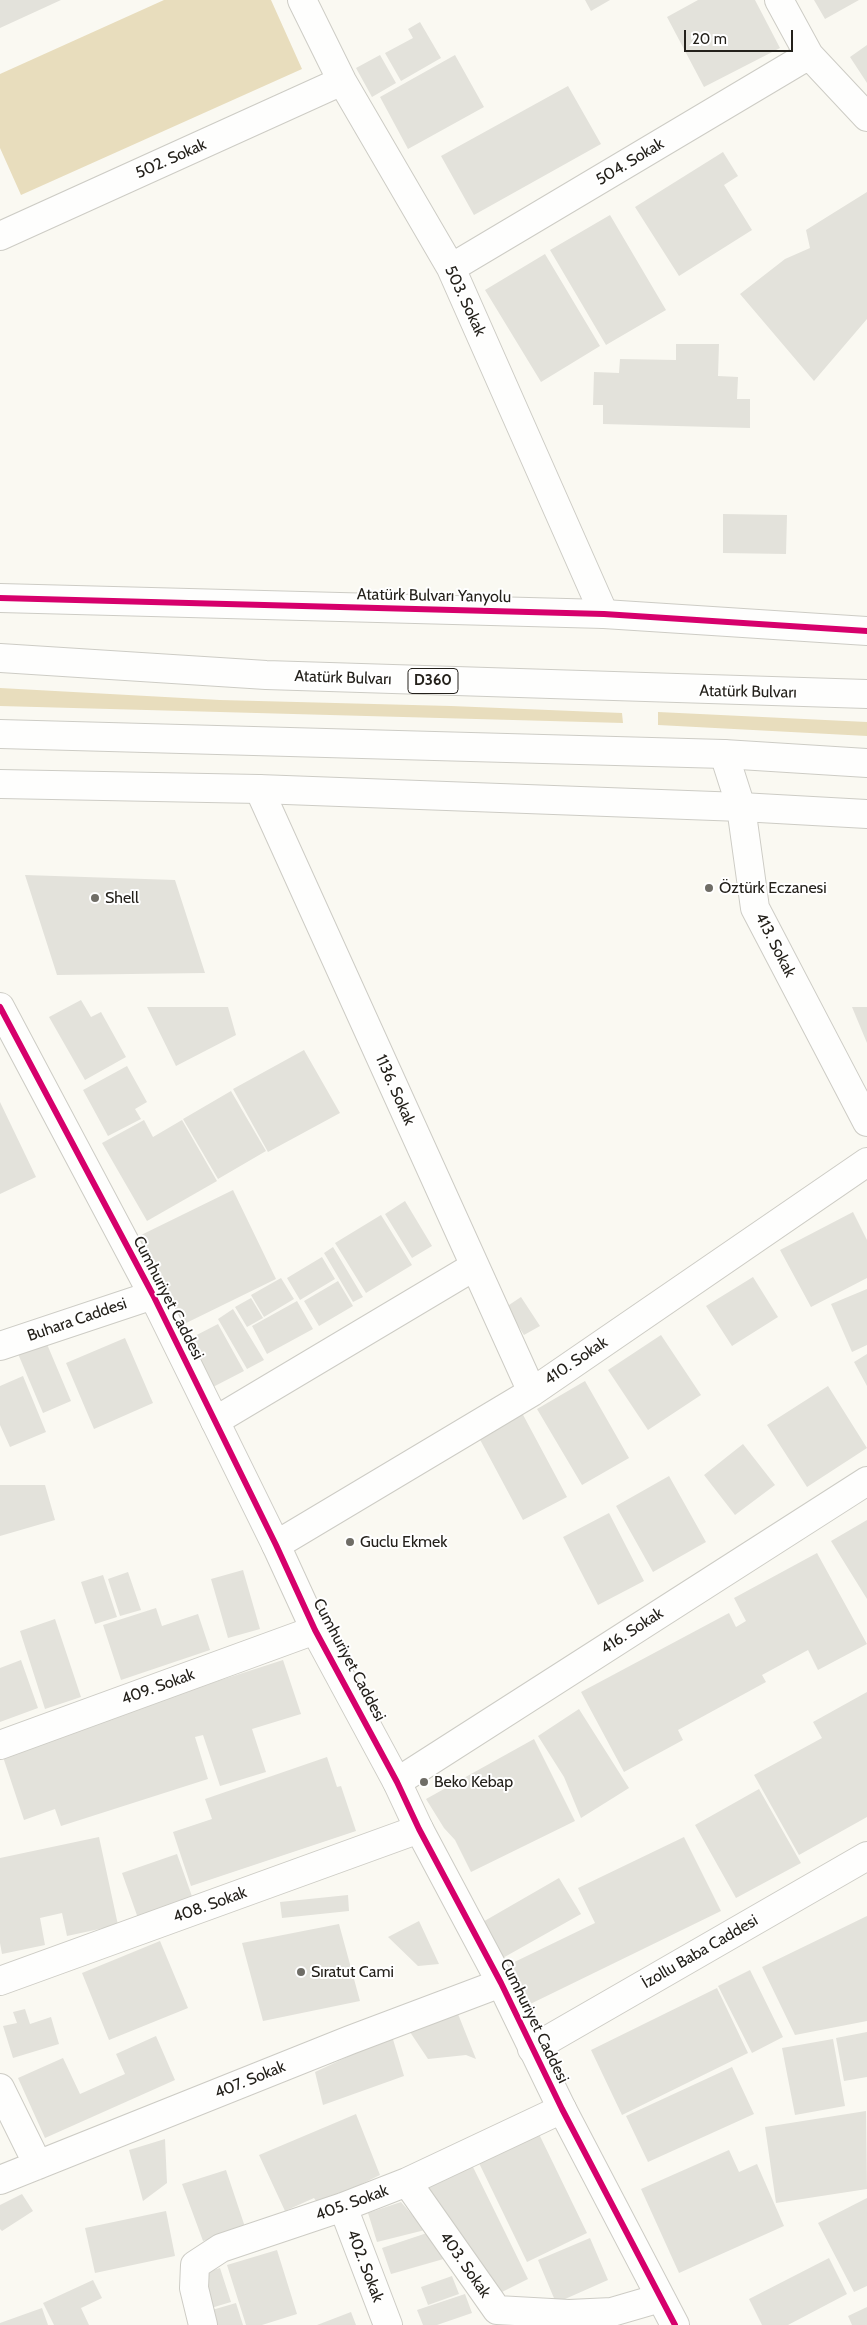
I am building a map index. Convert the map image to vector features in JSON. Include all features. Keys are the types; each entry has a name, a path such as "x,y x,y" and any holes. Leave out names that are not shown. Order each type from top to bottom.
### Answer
{"main road":[{"name":"503. Sokak","path":"302,0 342,81 451,268 604,614"},
{"path":"779,0 809,55 867,117"},
{"name":"504. Sokak","path":"451,268 809,55"},
{"name":"502. Sokak","path":"1,231 342,81"},
{"name":"Atatürk Bulvarı Yanyolu","path":"0,598 604,614 867,631"},
{"name":"Atatürk Bulvarı","path":"0,658 266,675 867,694"},
{"path":"0,734 724,754 867,764"},
{"name":"413. Sokak","path":"724,754 740,807 756,908 867,1122"},
{"path":"0,784 259,789 740,807 867,814"},
{"name":"1136. Sokak","path":"259,789 532,1392"},
{"name":"Cumhuriyet Caddesi","path":"0,1007 153,1295 276,1545 315,1630 397,1782 501,1983 562,2109 675,2325"},
{"name":"410. Sokak","path":"276,1545 532,1392 867,1162"},
{"path":"215,1421 475,1266"},
{"name":"Buhara Caddesi","path":"0,1346 153,1295"},
{"name":"416. Sokak","path":"397,1782 867,1481"},
{"name":"409. Sokak","path":"0,1745 315,1630"},
{"name":"408. Sokak","path":"0,1981 420,1829"},
{"name":"İzollu Baba Caddesi","path":"532,2049 867,1856"},
{"name":"407. Sokak","path":"0,2180 341,2044 501,1983"},
{"path":"0,2088 38,2165"},
{"name":"405. Sokak","path":"202,2325 194,2288 195,2265 221,2248 342,2207 407,2182 562,2109"},
{"name":"403. Sokak","path":"407,2182 497,2310 569,2314 612,2312 660,2298"},
{"name":"402. Sokak","path":"342,2207 388,2325"}],"shaded area":[{"path":"164,0 271,0 302,69 21,195 0,148 0,74"},
{"path":"0,688 220,700 622,713 623,723 0,706"},
{"path":"658,712 867,722 867,736 658,725"}],"building":[{"path":"0,0 61,0 0,28"},
{"path":"585,0 610,0 591,11"},
{"path":"698,0 755,0 780,48 704,87 667,17"},
{"path":"814,0 859,0 825,19"},
{"path":"420,22 441,58 401,81 385,53 413,38 408,29"},
{"path":"867,45 867,83 850,57"},
{"path":"380,55 396,83 372,97 356,68"},
{"path":"455,55 484,107 408,149 380,97"},
{"path":"568,86 601,144 474,215 441,156"},
{"path":"723,152 738,176 724,185 752,230 679,276 635,207"},
{"path":"867,192 867,319 814,381 740,294 785,259 810,248 806,230"},
{"path":"610,215 666,310 606,345 550,250"},
{"path":"545,254 600,346 541,382 485,290"},
{"path":"676,344 719,344 718,376 738,377 737,399 750,399 750,428 603,424 603,405 593,405 594,372 619,373 620,359 676,360"},
{"path":"723,514 787,515 786,554 723,553"},
{"path":"25,875 175,880 205,973 57,975"},
{"path":"81,1000 91,1017 101,1012 126,1057 85,1080 49,1017"},
{"path":"147,1007 228,1007 236,1035 176,1066"},
{"path":"852,1007 867,1007 867,1043"},
{"path":"304,1050 340,1113 268,1152 233,1089"},
{"path":"127,1066 147,1102 135,1109 141,1119 108,1136 83,1090"},
{"path":"231,1091 266,1151 218,1179 183,1119"},
{"path":"0,1102 36,1177 0,1194"},
{"path":"144,1120 153,1137 182,1120 217,1181 147,1221 102,1143"},
{"path":"233,1190 276,1279 180,1326 137,1237"},
{"path":"405,1201 432,1246 412,1258 385,1214"},
{"path":"853,1212 867,1240 867,1278 811,1307 780,1250"},
{"path":"381,1215 412,1265 366,1293 335,1243"},
{"path":"333,1247 363,1297 353,1302 324,1253"},
{"path":"322,1257 335,1279 300,1300 287,1278"},
{"path":"753,1277 778,1317 732,1346 706,1306"},
{"path":"281,1278 294,1299 264,1317 251,1295"},
{"path":"338,1281 353,1306 319,1326 304,1301"},
{"path":"867,1289 867,1345 852,1352 831,1304"},
{"path":"521,1297 540,1326 524,1335 506,1307"},
{"path":"251,1298 263,1318 247,1327 235,1307"},
{"path":"297,1301 313,1329 267,1354 252,1326"},
{"path":"233,1309 264,1360 247,1369 218,1319"},
{"path":"218,1324 244,1371 213,1387 187,1340"},
{"path":"661,1335 701,1395 648,1430 608,1370"},
{"path":"44,1337 71,1401 43,1413 16,1349"},
{"path":"125,1338 153,1403 94,1429 66,1363"},
{"path":"867,1354 867,1386 854,1362"},
{"path":"23,1376 46,1432 10,1447 0,1425 0,1386"},
{"path":"585,1381 629,1458 582,1485 537,1409"},
{"path":"828,1386 867,1448 807,1487 767,1425"},
{"path":"521,1411 567,1497 523,1520 477,1434"},
{"path":"743,1444 775,1485 735,1515 704,1475"},
{"path":"669,1476 706,1542 653,1572 616,1506"},
{"path":"0,1485 45,1485 55,1520 0,1536"},
{"path":"609,1513 644,1581 598,1605 563,1537"},
{"path":"867,1520 867,1599 831,1541"},
{"path":"817,1553 867,1644 818,1670 808,1650 762,1675 766,1682 678,1730 683,1740 624,1772 581,1692 729,1613 736,1627 746,1621 734,1598"},
{"path":"243,1570 260,1629 228,1638 211,1579"},
{"path":"128,1572 141,1610 120,1616 108,1579"},
{"path":"103,1575 117,1617 95,1624 81,1582"},
{"path":"156,1608 162,1626 198,1614 210,1650 121,1680 103,1625"},
{"path":"55,1619 81,1697 45,1709 20,1631"},
{"path":"21,1660 38,1708 0,1722 0,1668"},
{"path":"283,1660 301,1714 252,1729 266,1772 220,1786 203,1735 195,1737 208,1779 61,1826 55,1809 24,1820 1,1751"},
{"path":"867,1692 867,1817 799,1855 754,1775 822,1738 813,1722"},
{"path":"579,1709 629,1788 581,1818 564,1777 538,1736"},
{"path":"534,1739 575,1821 471,1872 455,1840 444,1828 426,1799"},
{"path":"327,1757 337,1787 341,1786 356,1831 191,1886 173,1832 212,1819 205,1799"},
{"path":"759,1789 801,1863 736,1898 695,1825"},
{"path":"99,1837 118,1925 67,1936 62,1913 40,1918 45,1945 2,1954 0,1943 0,1858"},
{"path":"684,1837 721,1911 520,2009 500,1969 595,1923 578,1888"},
{"path":"177,1854 194,1902 139,1921 122,1873"},
{"path":"559,1878 581,1914 501,1959 481,1923"},
{"path":"348,1895 349,1911 282,1918 280,1902"},
{"path":"867,1916 867,2021 795,2035 762,1967"},
{"path":"419,1921 439,1964 418,1966 388,1937"},
{"name":"Sıratut Cami","path":"339,1924 360,2001 263,2021 242,1943"},
{"path":"160,1941 188,2008 109,2040 82,1973"},
{"path":"750,1970 783,2037 752,2053 718,1986"},
{"path":"717,1988 748,2053 622,2115 591,2050"},
{"path":"25,2009 30,2024 51,2017 59,2044 13,2058 3,2026 17,2023 13,2012"},
{"path":"456,2009 476,2059 466,2055 428,2059 410,2032"},
{"path":"867,2032 867,2077 844,2081 836,2038"},
{"path":"156,2036 175,2080 45,2138 18,2078 63,2058 80,2094 125,2074 116,2054"},
{"path":"392,2036 404,2076 323,2105 315,2072"},
{"path":"833,2039 845,2106 795,2115 782,2048"},
{"path":"732,2067 754,2114 648,2162 626,2116"},
{"path":"866,2111 867,2189 776,2203 765,2127"},
{"path":"356,2114 380,2175 319,2205 314,2198 285,2211 259,2155"},
{"path":"538,2132 587,2233 527,2262 478,2161"},
{"path":"165,2139 167,2183 143,2201 129,2150"},
{"path":"729,2150 739,2172 757,2164 784,2226 679,2273 641,2189"},
{"path":"472,2165 528,2279 498,2294 424,2188"},
{"path":"226,2170 246,2230 203,2241 182,2184"},
{"path":"22,2194 33,2211 2,2231 0,2229 0,2205"},
{"path":"867,2198 867,2286 854,2292 818,2223"},
{"path":"401,2202 425,2230 377,2242 368,2213"},
{"path":"166,2211 175,2256 95,2273 85,2228"},
{"path":"427,2233 447,2258 391,2274 382,2248"},
{"path":"590,2238 608,2280 556,2303 538,2260"},
{"path":"277,2250 297,2314 262,2325 246,2325 227,2265"},
{"path":"829,2258 847,2294 788,2325 762,2325 749,2299"},
{"path":"220,2268 231,2302 211,2308 200,2274"},
{"path":"452,2276 459,2294 428,2305 421,2287"},
{"path":"93,2280 102,2298 81,2308 89,2325 54,2325 43,2303"},
{"path":"465,2294 472,2313 437,2325 423,2325 417,2310"},
{"path":"236,2303 243,2325 217,2325 212,2310"},
{"path":"867,2307 867,2325 852,2325 848,2316"},
{"path":"42,2308 48,2325 0,2325 0,2323"},
{"path":"351,2312 356,2325 317,2325"}],"cycle path":[{"path":"0,598 604,614 867,631"},
{"path":"0,1007 153,1295 276,1545 315,1630 397,1782 419,1829 501,1983 562,2109 675,2325"}],"place":[{"name":"Öztürk Eczanesi","path":"709,888"},
{"name":"Shell","path":"95,898"},
{"name":"Guclu Ekmek","path":"350,1542"},
{"name":"Beko Kebap","path":"424,1782"},
{"name":"Sıratut Cami","path":"301,1972"}]}
